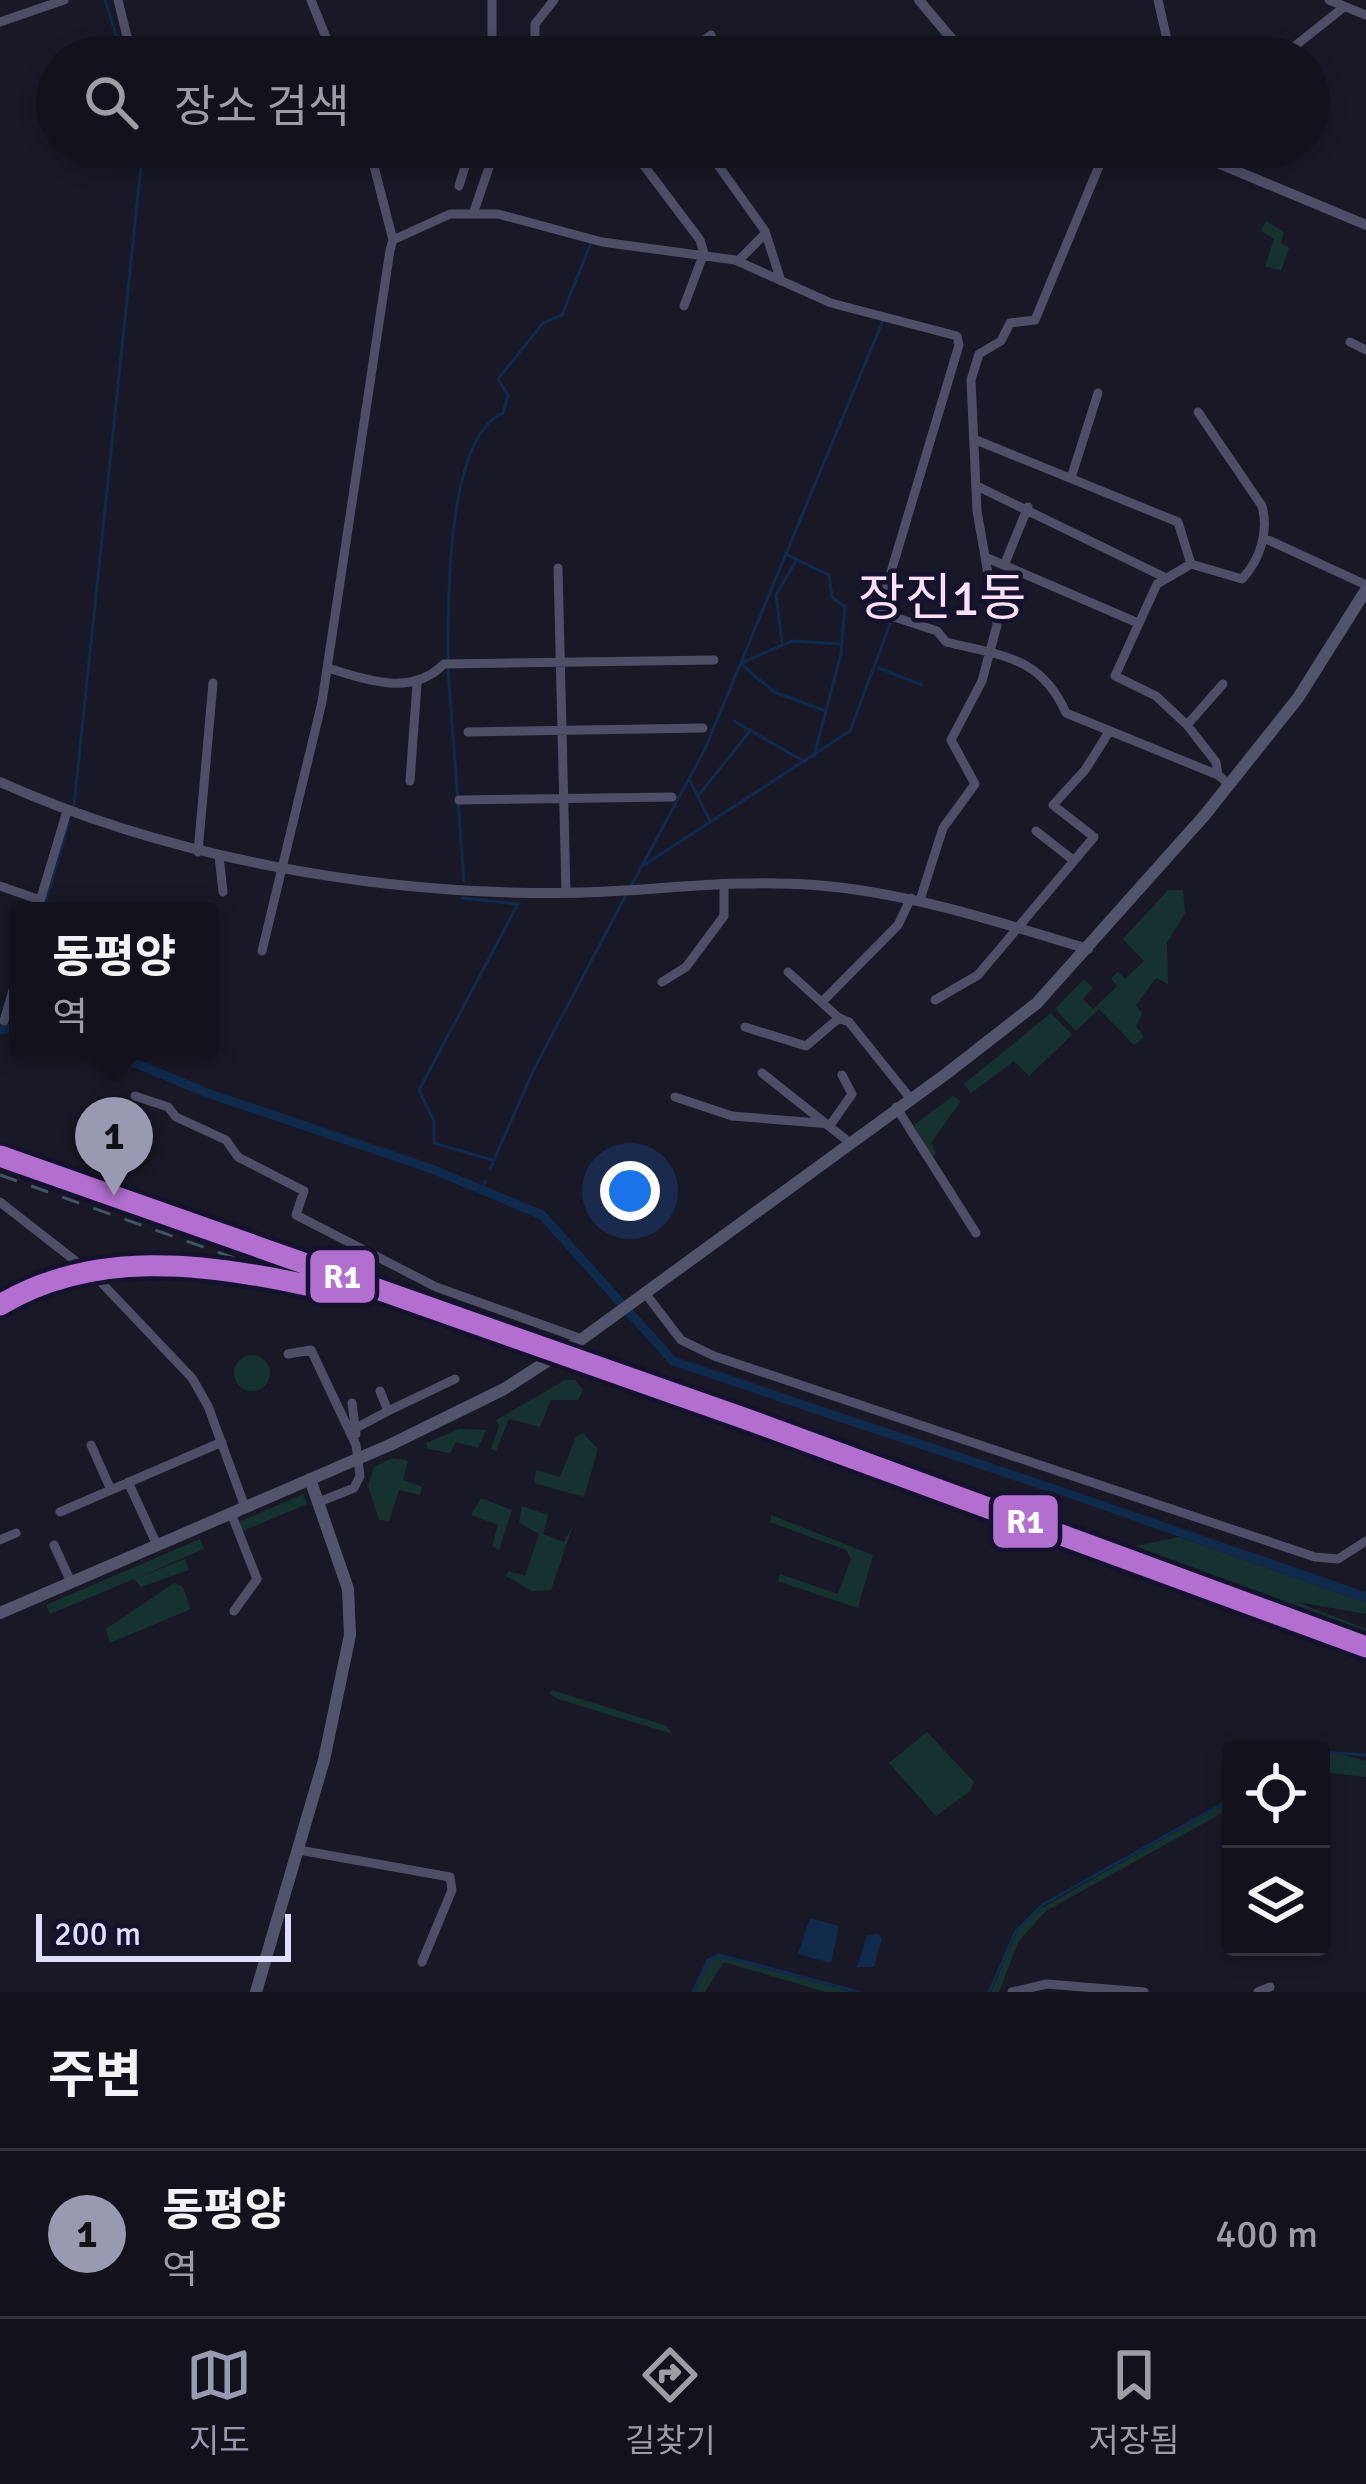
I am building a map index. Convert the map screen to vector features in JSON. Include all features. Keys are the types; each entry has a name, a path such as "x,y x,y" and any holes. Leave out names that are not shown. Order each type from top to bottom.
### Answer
{"main road":[{"path":"0,1612 493,1395 582,1340 1037,1003 1230,785 1298,698 1366,588"},
{"path":"256,1992 324,1760 351,1620 348,1589 310,1479"}],"street":[{"path":"0,22 64,0"},
{"path":"118,0 126,36"},
{"path":"311,0 326,36"},
{"path":"492,0 492,36"},
{"path":"535,36 535,24 554,0"},
{"path":"919,0 949,36"},
{"path":"1158,0 1166,36"},
{"path":"1330,0 1366,15"},
{"path":"1308,36 1344,8"},
{"path":"262,951 328,668 393,239 374,168"},
{"path":"459,186 465,168"},
{"path":"474,211 489,168"},
{"path":"645,168 704,253"},
{"path":"719,168 764,235 781,281"},
{"path":"823,1001 901,922 916,900 943,828 975,784 951,740 991,653 997,625 976,486 970,399 979,354 1001,341 1010,322 1035,320 1098,168"},
{"path":"1236,168 1366,225"},
{"path":"393,239 450,214 474,211 602,242 738,260 831,303 894,315 959,339 877,607 937,632 946,642 1040,671 1053,682 1066,713 1218,775 1230,785"},
{"path":"738,260 764,235"},
{"path":"684,306 704,253"},
{"path":"1350,342 1366,350"},
{"path":"1071,478 1098,393"},
{"path":"1198,412 1262,506 1264,538 1242,579 1192,564 1164,578 1115,676 1156,696 1187,725 1216,762 1218,775"},
{"path":"976,440 1178,522 1192,564"},
{"path":"976,486 1028,507 1164,578"},
{"path":"1005,563 1028,507"},
{"path":"1264,538 1366,588"},
{"path":"985,557 1138,623"},
{"path":"558,568 566,893"},
{"path":"328,668 365,680 417,684 444,664 714,660"},
{"path":"198,852 213,683"},
{"path":"410,781 417,684"},
{"path":"1187,725 1223,684"},
{"path":"468,732 703,728"},
{"path":"935,1000 978,975 1094,836 1053,805 1085,770 1109,731"},
{"path":"0,782 67,812 198,852 284,867 459,891 566,893 817,885 916,900 1088,949"},
{"path":"459,800 672,797"},
{"path":"39,902 67,812"},
{"path":"1036,831 1073,860"},
{"path":"219,856 223,892"},
{"path":"662,982 686,967 724,916 724,885"},
{"path":"0,886 32,902"},
{"path":"788,973 839,1018 850,1022 910,1098"},
{"path":"4,1022 9,1005"},
{"path":"746,1027 806,1046 839,1018"},
{"path":"762,1073 849,1142"},
{"path":"831,1124 852,1094 842,1076"},
{"path":"135,1096 168,1107 176,1117 226,1140 238,1157 304,1191 296,1215 436,1287 582,1340"},
{"path":"675,1097 732,1116 831,1124"},
{"path":"896,1107 976,1233"},
{"path":"1,1207 96,1277 192,1378 245,1507"},
{"path":"640,1296 681,1340 714,1356 1327,1561 1339,1559 1366,1540"},
{"path":"288,1354 311,1350 358,1451"},
{"path":"356,1428 455,1379"},
{"path":"380,1391 388,1411"},
{"path":"319,1502 354,1487 358,1451 352,1403"},
{"path":"60,1512 222,1442"},
{"path":"91,1445 111,1490"},
{"path":"128,1482 157,1545"},
{"path":"231,1514 257,1579 234,1610"},
{"path":"0,1540 16,1533"},
{"path":"54,1545 71,1582"},
{"path":"299,1850 450,1877 452,1890 422,1962"},
{"path":"1012,1992 1047,1984 1100,1984 1144,1992"},
{"path":"1258,1992 1270,1987"}],"green space":[{"path":"1266,221 1284,232 1281,243 1289,248 1281,271 1265,266 1274,239 1261,231"},
{"path":"1168,890 1183,890 1185,913 1167,943 1168,984 1156,978 1136,1005 1142,1014 1136,1026 1144,1037 1134,1045 1099,1009 1076,1031 1055,1009 1084,979 1093,988 1083,999 1093,1009 1117,986 1111,978 1118,972 1125,979 1144,961 1123,939"},
{"path":"1051,1013 1072,1035 1029,1076 1014,1061 971,1093 964,1084"},
{"path":"953,1096 961,1101 931,1143 936,1153 932,1157 914,1125"},
{"path":"252,1355 265,1360 270,1373 265,1386 252,1391 239,1386 234,1373 239,1360"},
{"path":"565,1380 575,1380 583,1390 578,1400 551,1400 540,1427 509,1419 496,1451 491,1449 499,1426 496,1420"},
{"path":"459,1429 486,1430 478,1448 456,1442 450,1453 428,1449 426,1443"},
{"path":"583,1433 598,1449 584,1497 534,1483 536,1470 560,1477 576,1437"},
{"path":"393,1458 408,1461 403,1480 422,1487 420,1495 399,1490 389,1521 379,1520 368,1486 374,1467"},
{"path":"303,1494 307,1504 243,1531 239,1522"},
{"path":"481,1498 512,1510 499,1550 492,1546 498,1525 471,1515"},
{"path":"522,1506 548,1515 543,1534 564,1542 573,1525 551,1590 532,1591 506,1576 508,1571 525,1576 539,1534 519,1523"},
{"path":"771,1515 873,1555 858,1608 778,1581 780,1574 838,1594 851,1559 846,1550 770,1522"},
{"path":"1179,1537 1366,1603 1366,1614 1297,1602 1366,1629 1366,1642 1116,1550"},
{"path":"200,1539 204,1549 139,1577 185,1559 189,1570 141,1587 134,1579 50,1614 46,1605"},
{"path":"1104,1552 1366,1651 1366,1662 1093,1554"},
{"path":"174,1583 183,1587 191,1609 110,1643 106,1629"},
{"path":"552,1690 667,1726 672,1734 558,1699 550,1694"},
{"path":"927,1732 974,1782 970,1791 936,1816 889,1763"},
{"path":"1330,1752 1366,1761 1366,1777 1330,1773"},
{"path":"1222,1805 1222,1813 1046,1911 1018,1942 999,1992 991,1992 1018,1930 1035,1912"},
{"path":"719,1956 854,1992 826,1992 724,1962 705,1992 694,1992 709,1960"}],"water":[{"path":"1056,1485 1366,1592 1366,1603 1041,1488"},
{"path":"810,1918 839,1926 831,1963 798,1954"},
{"path":"867,1935 882,1938 874,1967 857,1967"}],"waterway":[{"path":"105,0 116,36"},
{"path":"74,805 141,168"},
{"path":"448,660 454,524 470,454 484,428 503,413 508,395 498,379 543,323 562,315 591,243"},
{"path":"630,888 705,749 884,318"},
{"path":"787,555 829,575 832,597 845,607 841,654 814,756"},
{"path":"782,642 776,595 797,559"},
{"path":"644,865 850,731 890,624"},
{"path":"741,663 792,641 840,644"},
{"path":"741,664 774,692 823,710"},
{"path":"879,668 922,685"},
{"path":"448,670 464,881"},
{"path":"734,721 805,762"},
{"path":"698,796 750,731"},
{"path":"690,781 710,821"},
{"path":"46,902 69,821"},
{"path":"490,1169 534,1069 625,897"},
{"path":"462,898 518,904 419,1090 434,1121 434,1143 492,1160"},
{"path":"0,1030 9,1028"},
{"path":"122,1058 210,1094 432,1169 542,1215 673,1361 1057,1490"},
{"path":"483,1189 485,1181"},
{"path":"1330,1753 1366,1755"},
{"path":"989,1992 1016,1931 1042,1905 1222,1804"},
{"path":"693,1992 708,1960 719,1955 859,1992"}],"railway":[{"path":"0,1175 237,1259"},
{"path":"0,1305 73,1275 153,1264 238,1269 411,1310 652,1386"}],"transit line":[{"name":"R1","path":"0,1156 749,1420 1366,1647"},
{"name":"R1","path":"0,1305 36,1287 111,1268 189,1267 306,1285"}],"place":[{"name":"동평양","path":"114,1196"}],"district":[{"name":"장진1동","path":"942,597"}]}
